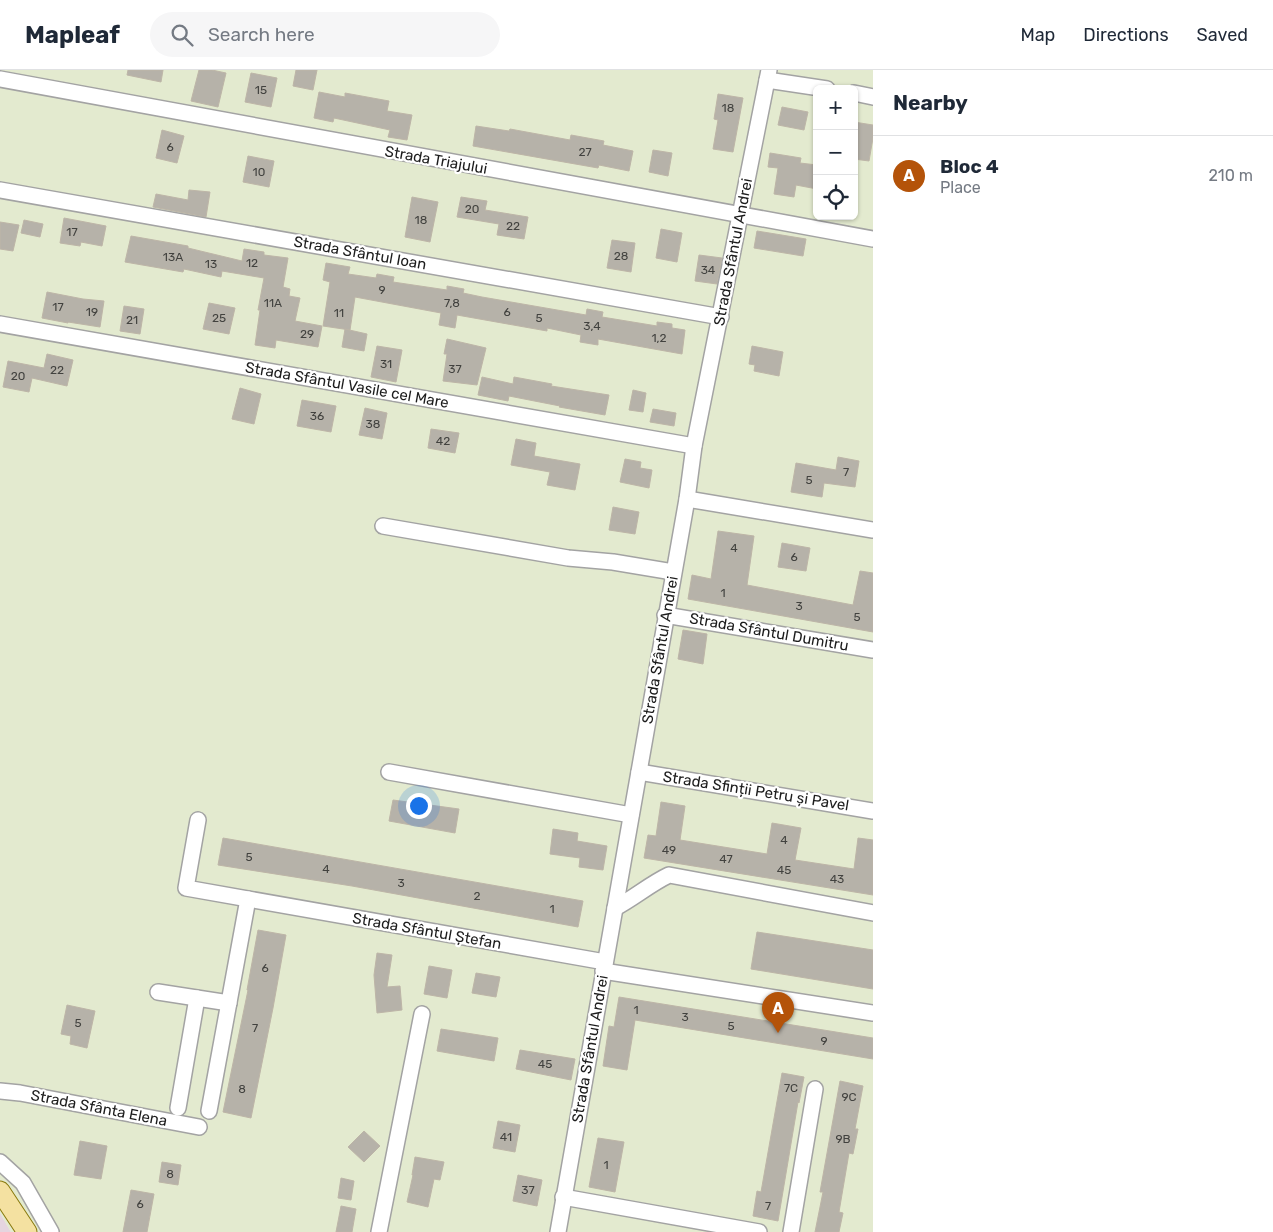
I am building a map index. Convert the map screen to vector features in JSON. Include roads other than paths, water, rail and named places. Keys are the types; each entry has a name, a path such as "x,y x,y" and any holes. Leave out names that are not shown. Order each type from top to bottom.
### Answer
{"main road":[{"path":"0,1191 27,1232"}],"street":[{"path":"768,75 813,86"},
{"name":"Strada Sfântul Andrei","path":"558,1232 632,815 665,614 687,499 694,446 768,75"},
{"name":"Strada Triajului","path":"0,79 873,240"},
{"path":"858,94 873,96"},
{"name":"Strada Sfântul Ioan","path":"0,190 721,317"},
{"name":"Strada Sfântul Vasile cel Mare","path":"0,324 694,446"},
{"path":"687,499 873,530"},
{"path":"382,526 568,558 612,562 673,572"},
{"name":"Strada Sfântul Dumitru","path":"665,614 873,650"},
{"path":"389,772 632,815"},
{"name":"Strada Sfinții Petru și Pavel","path":"639,772 873,810"},
{"name":"Strada Sfântul Ștefan","path":"198,820 186,888 604,967 873,1013"},
{"path":"615,908 632,899 654,882 669,875 873,913"},
{"path":"209,1111 248,899"},
{"path":"158,992 229,1003"},
{"path":"178,1108 197,998"},
{"path":"379,1232 422,1014"},
{"path":"791,1232 815,1089"},
{"name":"Strada Sfânta Elena","path":"0,1091 20,1093 199,1127"},
{"path":"0,1162 23,1183 51,1232"},
{"path":"564,1197 759,1232"}],"place":[{"name":"Bloc 4","path":"778,1033"}]}
